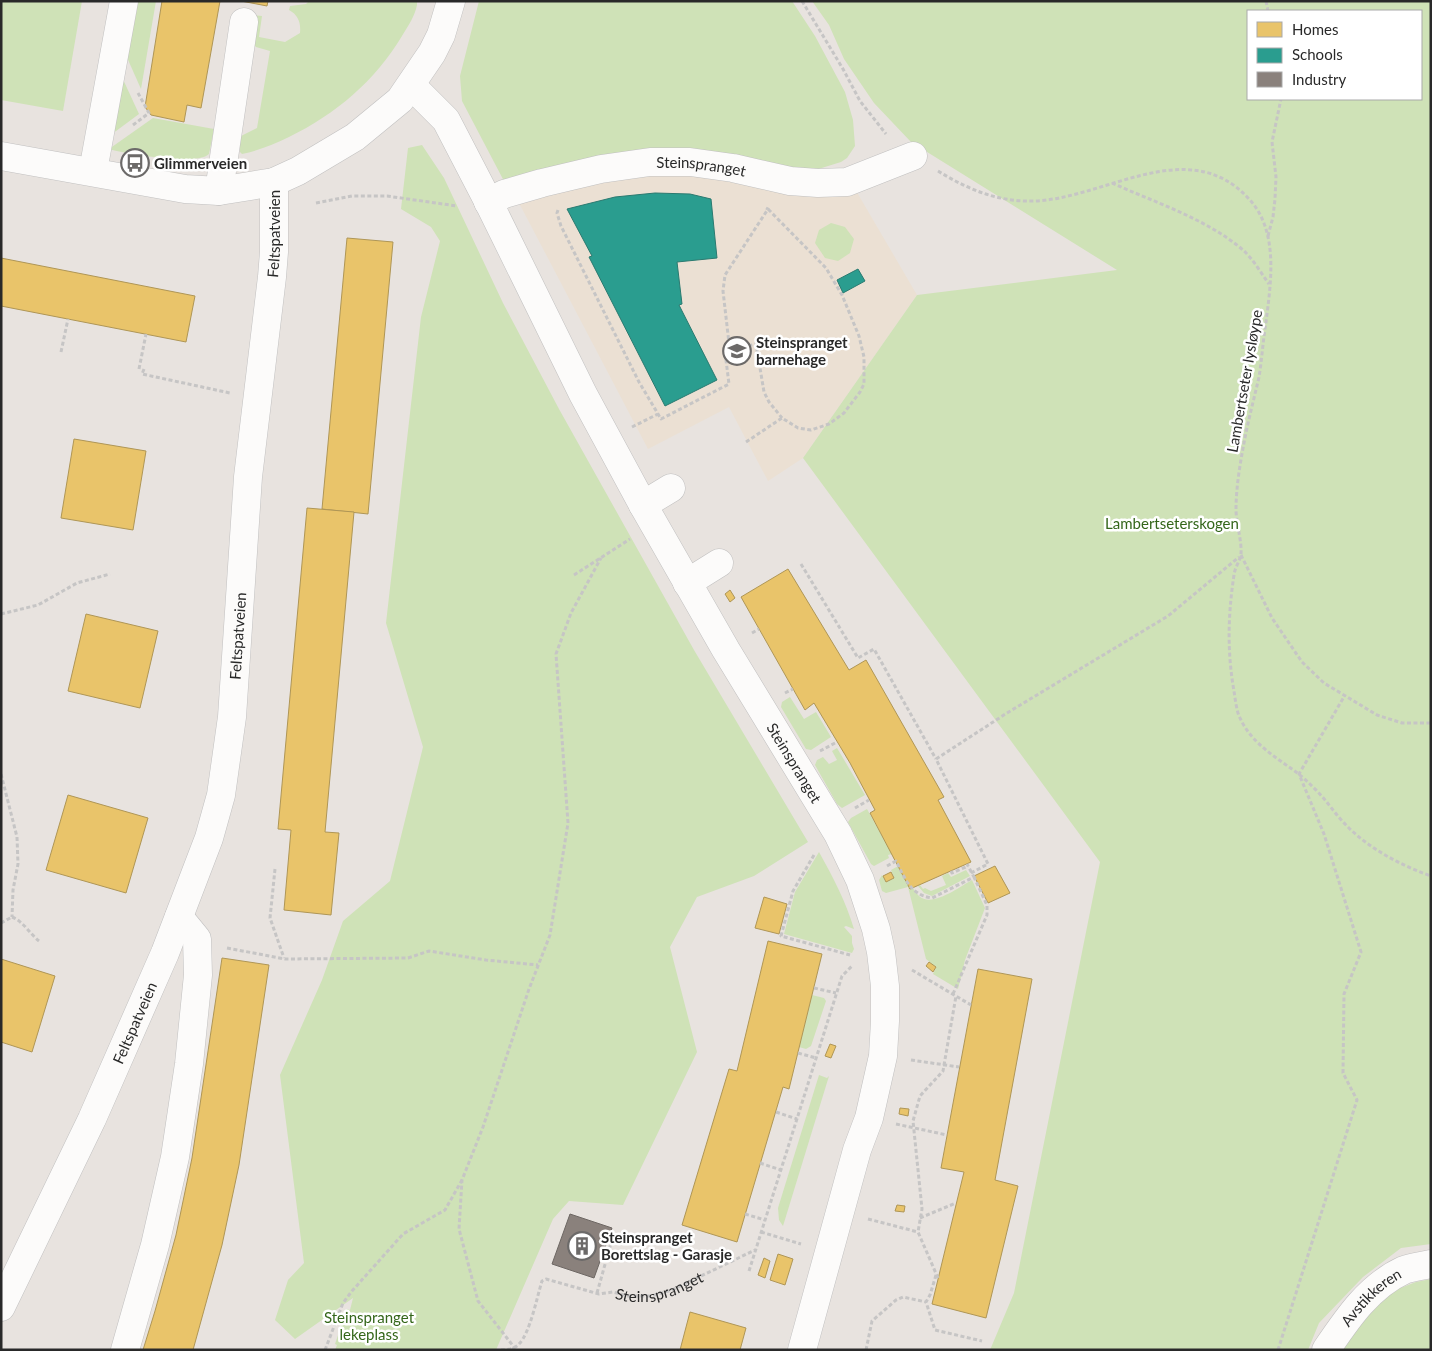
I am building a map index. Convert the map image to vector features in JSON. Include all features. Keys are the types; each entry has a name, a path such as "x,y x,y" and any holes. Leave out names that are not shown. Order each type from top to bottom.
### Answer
{"street":[{"path":"92,171 124,1"},
{"name":"Feltspatveien","path":"1,1307 92,1118 165,953 209,838 221,795 232,717 248,477 283,278 274,252 274,182 298,171 355,137 400,100 441,35 451,1"},
{"path":"219,191 244,22"},
{"name":"Steinspranget","path":"411,85 446,120 579,385 643,505 687,583 838,834 860,880 876,929 885,986 883,1056 869,1118 857,1150 802,1350"},
{"path":"1,156 185,189 219,191 274,182"},
{"name":"Steinspranget","path":"488,202 504,194 542,183 601,169 650,162 690,162 733,168 798,182 818,183 847,182 913,156"},
{"path":"643,505 671,488"},
{"path":"687,583 719,563"},
{"path":"124,1350 155,1245 175,1157 193,1031 198,974 196,960 197,939 179,917"},
{"name":"Avstikkeren","path":"1326,1350 1346,1320 1381,1283 1406,1270 1431,1264"}],"path":[{"name":"Lambertseter lysløype","path":"802,1 860,101 890,138 913,156 969,189 1011,200 1033,201 1055,199 1166,171 1195,169 1226,180 1249,199 1261,216 1268,236 1270,254 1269,302 1259,375 1244,443 1236,507 1241,555 1235,566 1229,606 1230,661 1238,713 1247,731 1261,746 1299,774 1321,794 1343,822 1365,842 1383,853 1431,876"},
{"path":"1268,236 1273,217 1276,192 1275,158 1272,142 1281,100"},
{"path":"139,121 149,113"},
{"path":"558,208 557,213 561,226 639,382 661,419 729,384 726,360 730,352 723,291 725,275 768,209 798,182"},
{"path":"1112,184 1176,210 1230,240 1245,252 1269,285"},
{"path":"316,203 352,196 387,196 460,206"},
{"path":"730,352 756,344 764,392 769,402 782,418 798,428 811,430 830,424 844,413 864,384 864,357 859,336 842,294 826,268 768,209 761,205"},
{"path":"61,352 68,319"},
{"path":"146,334 142,374 233,393"},
{"path":"625,430 658,414"},
{"path":"746,442 782,418"},
{"path":"574,575 630,539"},
{"path":"936,759 1007,713 1168,616 1241,555 1272,618 1302,662 1324,683 1377,715 1402,723 1431,723"},
{"path":"325,1350 343,1303 352,1291 403,1234 445,1210 462,1180 550,935 568,823 556,654 571,613 601,558"},
{"path":"800,564 858,658 874,649 936,759 988,864 971,872"},
{"path":"1,614 38,605 76,583 110,574"},
{"path":"752,633 759,629"},
{"path":"1278,1350 1357,1100 1343,1073 1344,994 1361,952 1324,834 1299,774 1345,694"},
{"path":"1,774 17,837 18,864 13,890 12,917"},
{"path":"819,848 793,891 780,936 854,956"},
{"path":"896,861 910,887 929,898 937,896 974,877"},
{"path":"951,871 952,873 967,865 987,905 987,915 955,995 943,1071 920,1096 913,1122 922,1209 918,1232 937,1276 926,1302 935,1330 982,1341"},
{"path":"275,869 270,918 284,959"},
{"path":"1,922 12,917 18,919 30,934 39,941"},
{"path":"196,960 227,948 284,959 408,958 429,951 486,960 538,965"},
{"path":"749,1271 842,976 848,968 881,952"},
{"path":"906,969 912,970 972,1004"},
{"path":"814,988 836,993"},
{"path":"798,1053 816,1058"},
{"path":"883,1056 959,1067"},
{"path":"776,1112 797,1119"},
{"path":"869,1118 947,1135"},
{"path":"760,1163 781,1170"},
{"path":"462,1180 459,1229 478,1301 514,1349"},
{"path":"920,1218 956,1203"},
{"path":"840,1212 918,1232"},
{"path":"745,1214 765,1220"},
{"path":"761,1232 829,1254"},
{"path":"597,1293 611,1243 608,1242"},
{"name":"Steinspranget","path":"514,1349 526,1335 542,1281 546,1279 597,1293 613,1292 640,1297 672,1290 755,1250"},
{"path":"866,1350 872,1321 896,1300 902,1297 926,1302"},
{"path":"501,1350 514,1349"}],"shaded area":[{"name":"Steinspranget barnehage","path":"690,169 855,189 917,295 803,458 768,481 729,407 648,449 519,203 605,176"}],"green space":[{"path":"1,1 82,1 63,111 1,100"},
{"path":"134,1 156,1 141,89 125,53"},
{"path":"309,1 417,1 417,5 411,21 380,68 353,95 323,118 306,128 272,145 242,154 240,152 239,137 257,128 270,51 256,47 252,43 250,15 262,16 259,37 285,42 300,33 298,19 289,10 290,6 306,4"},
{"path":"479,1 792,1 815,36 845,92 853,120 855,146 847,158 841,162 812,171 721,160 505,183 462,101 460,76"},
{"name":"Lambertseterskogen","path":"812,1 1431,1 1431,1244 1401,1248 1363,1277 1319,1323 1308,1350 990,1350 1014,1293 1100,862 803,458 917,295 1117,270 911,142 874,103 844,59 829,25"},
{"path":"121,75 139,114 112,134"},
{"path":"153,118 214,129 209,154 191,159 177,159 130,154 109,149"},
{"name":"Steinspranget lekeplass","path":"422,145 444,178 503,303 559,409 694,650 808,842 754,876 697,897 670,947 697,1052 623,1205 569,1201 553,1219 496,1350 335,1350 337,1345 335,1344 347,1309 350,1310 353,1298 295,1339 275,1320 288,1280 304,1263 280,1075 322,980 343,921 390,881 423,747 386,623 421,317 440,241 431,227 401,209 408,148"},
{"path":"831,223 845,227 854,239 850,253 838,261 825,258 815,243 819,230"},
{"path":"790,697 804,719 816,712 831,737 811,750 806,749 781,707 782,702"},
{"path":"837,748 865,795 842,808 837,804 815,765 817,760 823,757 829,764 837,760 832,751"},
{"path":"867,809 892,854 888,855 889,858 874,866 871,864 848,822 851,818"},
{"path":"819,852 839,890 851,919 854,929 844,927 852,936 854,949 852,953 784,934 795,892"},
{"path":"902,864 914,889 924,899 931,900 946,895 972,880 985,908 965,960 958,989 933,974 936,967 926,959 908,887 886,893 882,891 879,880 882,875 886,882 894,878 891,870"},
{"path":"966,870 970,876 932,896 924,893 918,886 920,885 923,889 931,891 946,885 942,876 948,873 951,877"},
{"path":"812,995 824,998 826,1001 811,1046 806,1049 799,1047"},
{"path":"819,1075 827,1078 829,1076 783,1226 779,1220 778,1208"},
{"path":"1431,1279 1431,1350 1341,1350 1351,1335 1390,1292 1416,1282"}],"building: Homes":[{"path":"162,1 220,1 201,108 187,105 184,122 151,115 145,107"},
{"path":"241,1 268,1 267,6"},
{"path":"347,238 393,242 368,514 322,509"},
{"path":"1,258 195,296 186,342 1,306"},
{"path":"74,439 146,451 133,530 61,518"},
{"path":"307,508 354,512 325,832 339,833 331,915 284,910 291,830 278,829"},
{"path":"788,569 849,670 866,660 944,797 938,800 971,862 910,889 870,813 875,810 850,763 814,703 805,710 741,597"},
{"path":"730,590 735,598 730,602 725,594"},
{"path":"86,614 158,631 140,708 68,691"},
{"path":"68,795 148,818 126,893 46,870"},
{"path":"995,866 1010,893 988,903 974,876"},
{"path":"891,872 894,878 886,882 883,876"},
{"path":"764,897 787,904 779,934 755,928"},
{"path":"768,941 822,954 789,1089 783,1087 737,1242 682,1225 729,1069 737,1071"},
{"path":"222,958 269,965 239,1165 222,1245 193,1350 143,1350 176,1235 192,1158"},
{"path":"1,959 55,976 32,1052 1,1042"},
{"path":"929,962 936,967 933,972 926,966"},
{"path":"978,969 1032,979 995,1180 1018,1186 986,1318 932,1304 964,1172 941,1168"},
{"path":"830,1044 836,1046 831,1058 825,1056"},
{"path":"900,1108 909,1109 908,1116 899,1114"},
{"path":"897,1205 905,1206 904,1212 895,1211"},
{"path":"778,1254 793,1259 785,1285 770,1280"},
{"path":"764,1258 770,1261 765,1278 758,1275"},
{"path":"690,1312 746,1328 740,1350 680,1350"}],"building: Schools":[{"path":"655,193 690,194 711,199 717,258 677,262 682,304 679,305 717,380 665,406 589,257 592,256 567,209 615,197"},
{"path":"858,269 865,281 843,293 837,280"}],"building: Industry":[{"name":"Steinspranget Borettslag - Garasje","path":"570,1214 612,1228 594,1278 552,1264"}],"place":[{"name":"Glimmerveien","path":"135,163"},
{"name":"Steinspranget barnehage","path":"737,351"},
{"name":"Steinspranget Borettslag - Garasje","path":"582,1246"}]}
